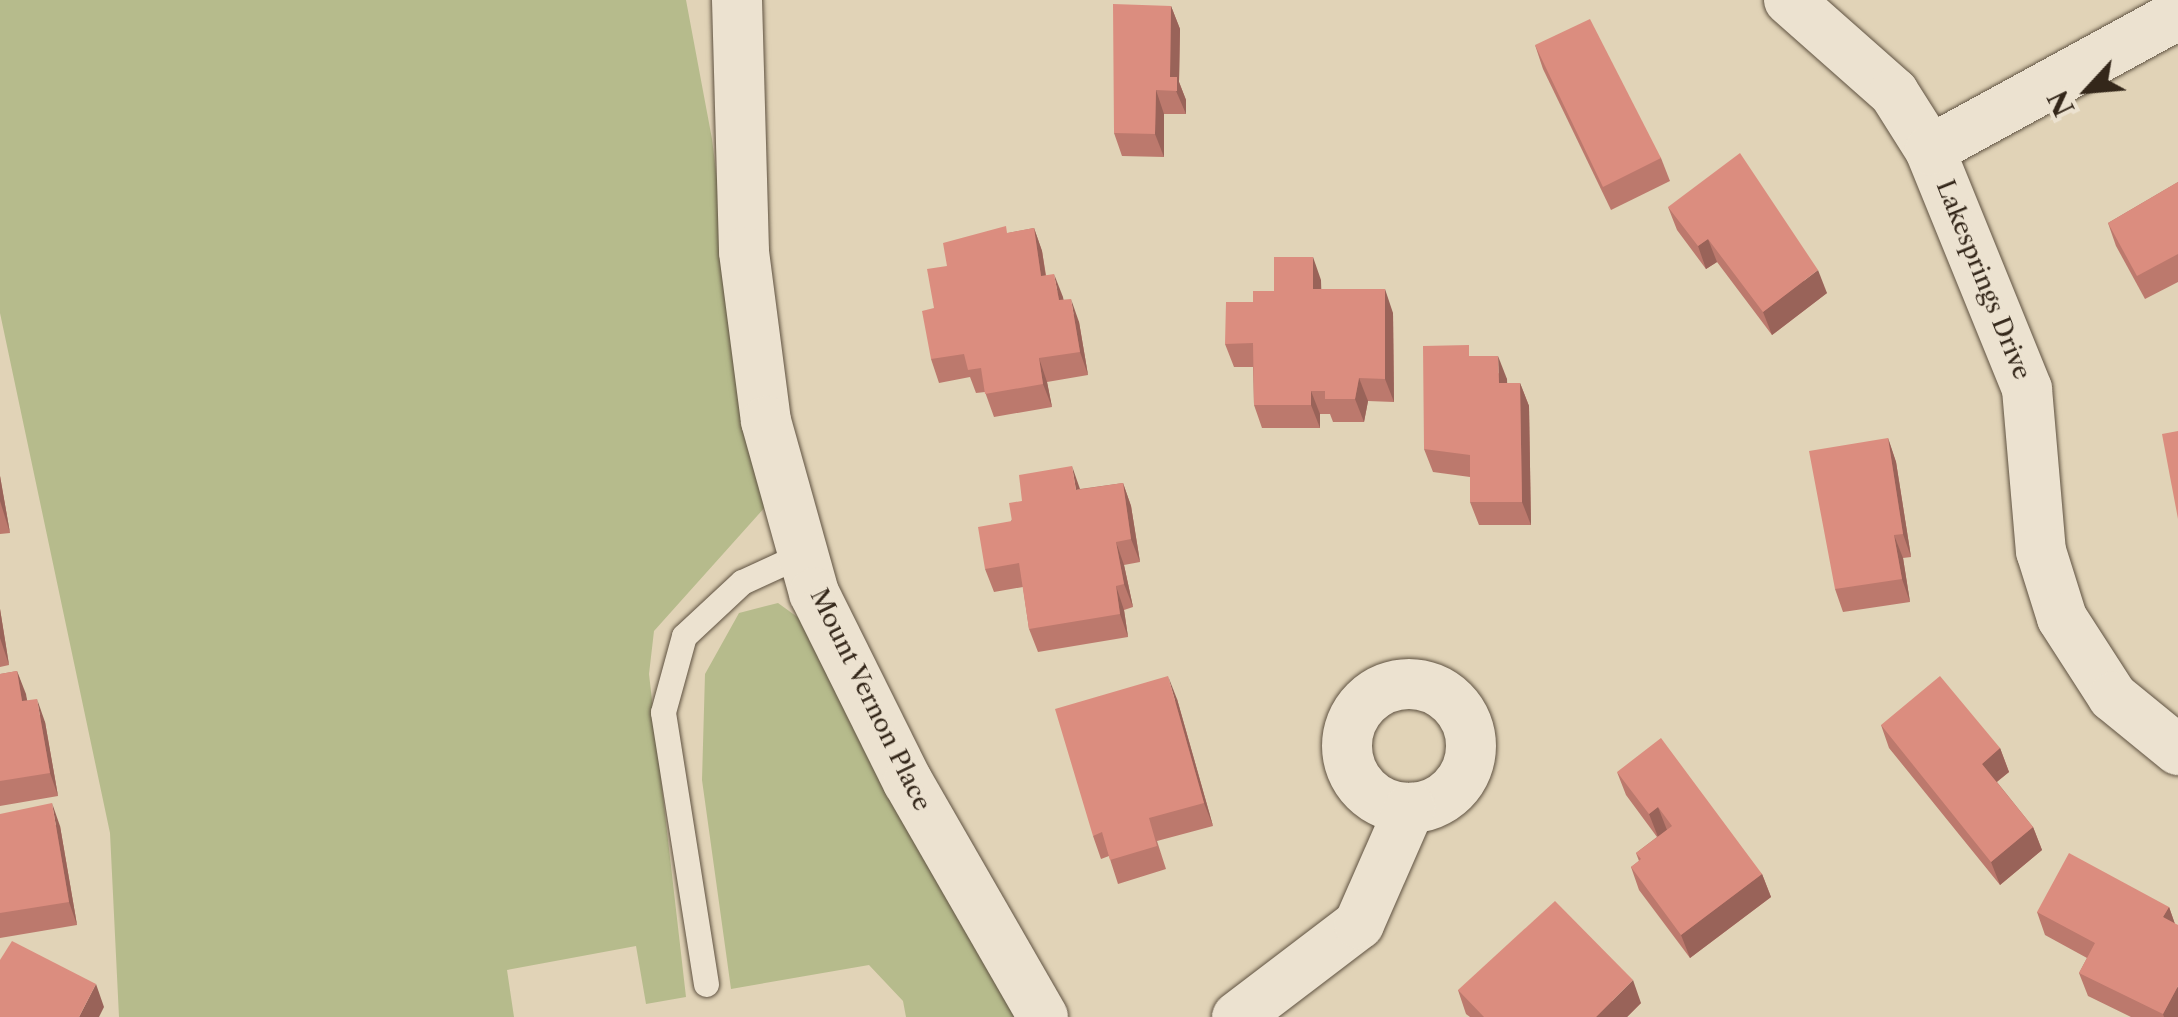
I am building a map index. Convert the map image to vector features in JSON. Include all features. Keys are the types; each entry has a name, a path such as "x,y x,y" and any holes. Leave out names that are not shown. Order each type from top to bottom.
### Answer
{"street":[{"name":"Mount Vernon Place","path":"737,0 744,252 766,421 814,593 908,782 1043,1017"},
{"name":"Lakesprings Drive","path":"1789,0 1894,93 1930,150 2026,389 2041,551 2062,618 2113,697 2178,750"},
{"path":"1930,150 2178,15"},
{"path":"1237,1017 1359,924 1410,808"}],"lane":[{"path":"706,984 663,712 684,636 742,582 803,554"}],"green space":[{"path":"0,0 686,0 712,139 750,452 766,506 654,631 649,674 686,997 646,1004 636,946 507,970 514,1017 119,1017 110,833 0,313"},
{"path":"778,603 807,624 1016,1017 906,1017 903,1001 869,965 731,989 702,780 705,674 739,613"}],"building":[{"path":"1113,4 1171,6 1170,77 1177,77 1177,91 1156,90 1155,134 1114,133"},
{"path":"1590,19 1661,158 1603,187 1535,45"},
{"path":"1740,153 1818,270 1763,312 1708,239 1698,246 1668,207"},
{"path":"2178,182 2178,254 2137,276 2108,223"},
{"path":"1006,226 1007,233 1034,228 1041,276 1054,274 1059,300 1071,299 1080,352 1039,358 1043,384 985,394 981,368 968,370 964,354 931,359 922,311 934,308 927,269 947,266 943,243"},
{"path":"1274,257 1313,257 1313,289 1385,289 1385,379 1359,378 1355,399 1325,399 1325,391 1311,391 1311,405 1254,405 1253,343 1225,344 1226,302 1253,302 1253,291 1274,291"},
{"path":"1469,345 1469,356 1498,356 1499,383 1520,383 1522,502 1470,502 1470,455 1424,449 1423,346"},
{"path":"2178,431 2178,519 2162,434"},
{"path":"1888,438 1903,534 1894,535 1902,579 1835,589 1809,451"},
{"path":"1072,466 1076,490 1123,483 1131,539 1116,542 1124,584 1116,586 1120,614 1029,629 1019,563 985,569 978,527 1012,521 1009,503 1022,501 1019,475"},
{"path":"17,671 22,701 37,699 50,773 0,781 0,674"},
{"path":"1168,676 1204,803 1149,818 1157,846 1110,860 1102,832 1093,836 1055,709"},
{"path":"1940,676 2000,748 1982,764 2033,827 1991,862 1881,725"},
{"path":"1661,738 1762,874 1681,935 1631,867 1641,859 1636,853 1672,826 1658,807 1649,814 1617,772"},
{"path":"52,803 69,902 0,913 0,814"},
{"path":"2069,853 2169,907 2163,917 2178,925 2178,986 2163,1014 2079,973 2095,943 2037,912"},
{"path":"1555,901 1633,980 1596,1017 1484,1017 1458,990"},
{"path":"12,941 96,984 79,1017 0,1017 0,960"}]}
